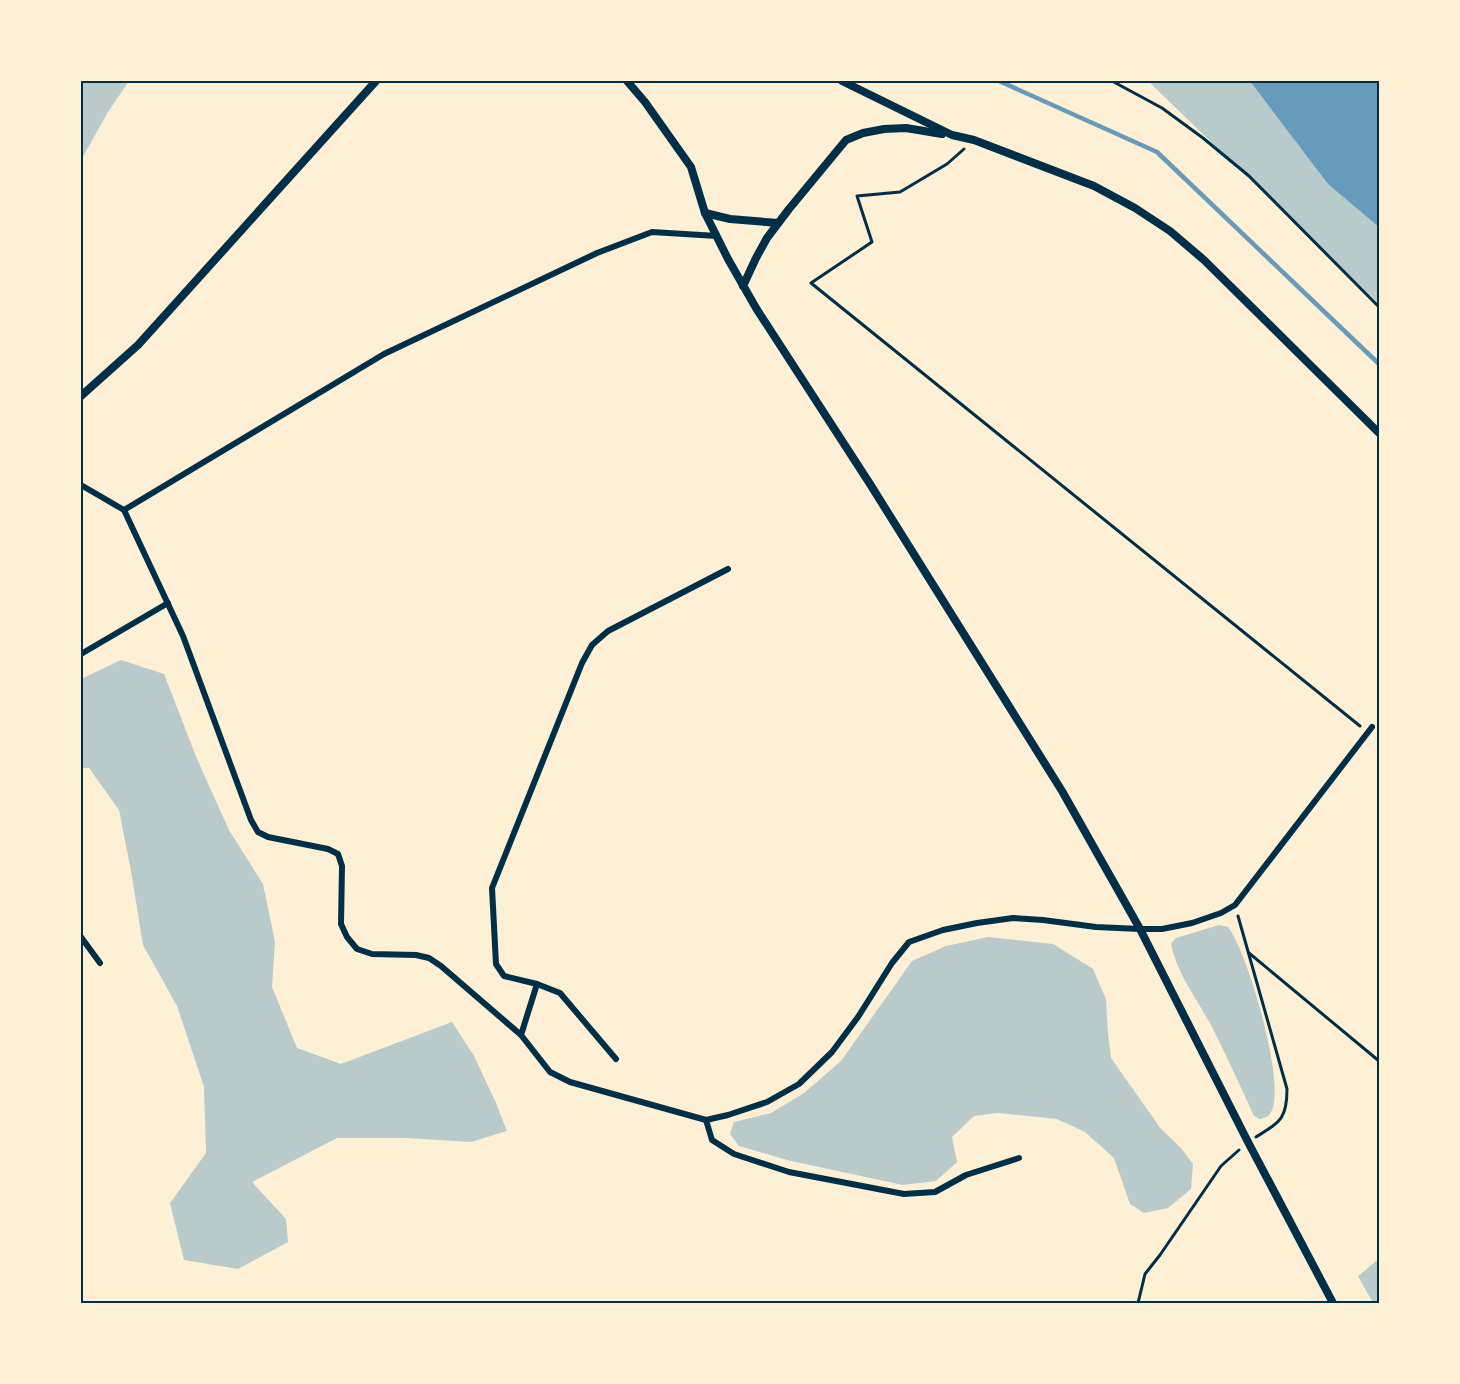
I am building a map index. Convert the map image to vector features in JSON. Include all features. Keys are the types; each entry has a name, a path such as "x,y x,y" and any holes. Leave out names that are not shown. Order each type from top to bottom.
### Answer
{"street":[{"path":"81,396 138,345 376,81"},
{"path":"627,81 645,102 691,167 705,213 756,308 876,494 1062,791 1140,930 1248,1142 1334,1303"},
{"path":"842,81 952,135"},
{"path":"743,286 761,248 778,223 846,140 863,133 906,128 975,140 1094,186 1136,208 1170,231 1204,260 1379,433"},
{"path":"705,213 730,219 778,223"},
{"path":"124,510 384,354 597,253 652,232 717,236"},
{"path":"81,485 124,510 183,636 251,820 258,832 268,837 328,849 338,854 342,866 341,924 347,938 357,949 372,954 416,955 429,958 521,1035 550,1072 570,1082 706,1120 767,1102 799,1084 832,1052 858,1017 892,963 909,942 943,930 1013,918 1140,930 1162,928 1191,923 1221,913 1235,905 1370,730"},
{"path":"616,1059 560,993 537,984 504,976 496,964 492,888 582,663 592,645 608,631 728,569"},
{"path":"81,654 168,603"},
{"path":"81,936 100,963"},
{"path":"521,1035 537,984"},
{"path":"706,1120 712,1140 734,1154 789,1172 904,1194 935,1192 966,1175 1019,1158"}],"path":[{"path":"1112,81 1162,108 1249,176 1379,307"},
{"path":"975,140 947,164 900,192 857,196 872,242 811,283 1370,730"},
{"path":"1248,952 1379,1061"}],"shaded area":[{"path":"81,81 129,81 108,112 81,160"},
{"path":"1147,81 1379,81 1379,304 1149,82"},
{"path":"121,660 164,674 197,759 229,830 263,884 275,942 272,987 297,1048 341,1064 452,1022 474,1056 507,1131 471,1142 406,1138 337,1138 252,1182 286,1219 288,1242 238,1269 184,1260 170,1203 206,1153 204,1087 177,1006 143,945 119,810 89,768 81,768 81,679"},
{"path":"1219,925 1228,927 1236,940 1263,1018 1274,1075 1275,1098 1270,1113 1267,1117 1260,1119 1254,1116 1212,1027 1182,976 1171,943 1176,938"},
{"path":"988,937 1053,944 1093,969 1106,999 1111,1058 1161,1129 1181,1148 1193,1164 1191,1189 1168,1208 1144,1213 1130,1204 1114,1158 1085,1132 1057,1119 998,1113 974,1116 952,1137 957,1162 936,1181 903,1185 791,1161 739,1146 730,1134 734,1122 771,1113 804,1093 841,1061 912,961 946,946"},
{"path":"1379,1259 1379,1303 1373,1303 1358,1276"}],"water":[{"path":"1250,81 1379,81 1379,227 1328,184"}],"waterway":[{"path":"999,81 1157,152 1379,364"}]}
